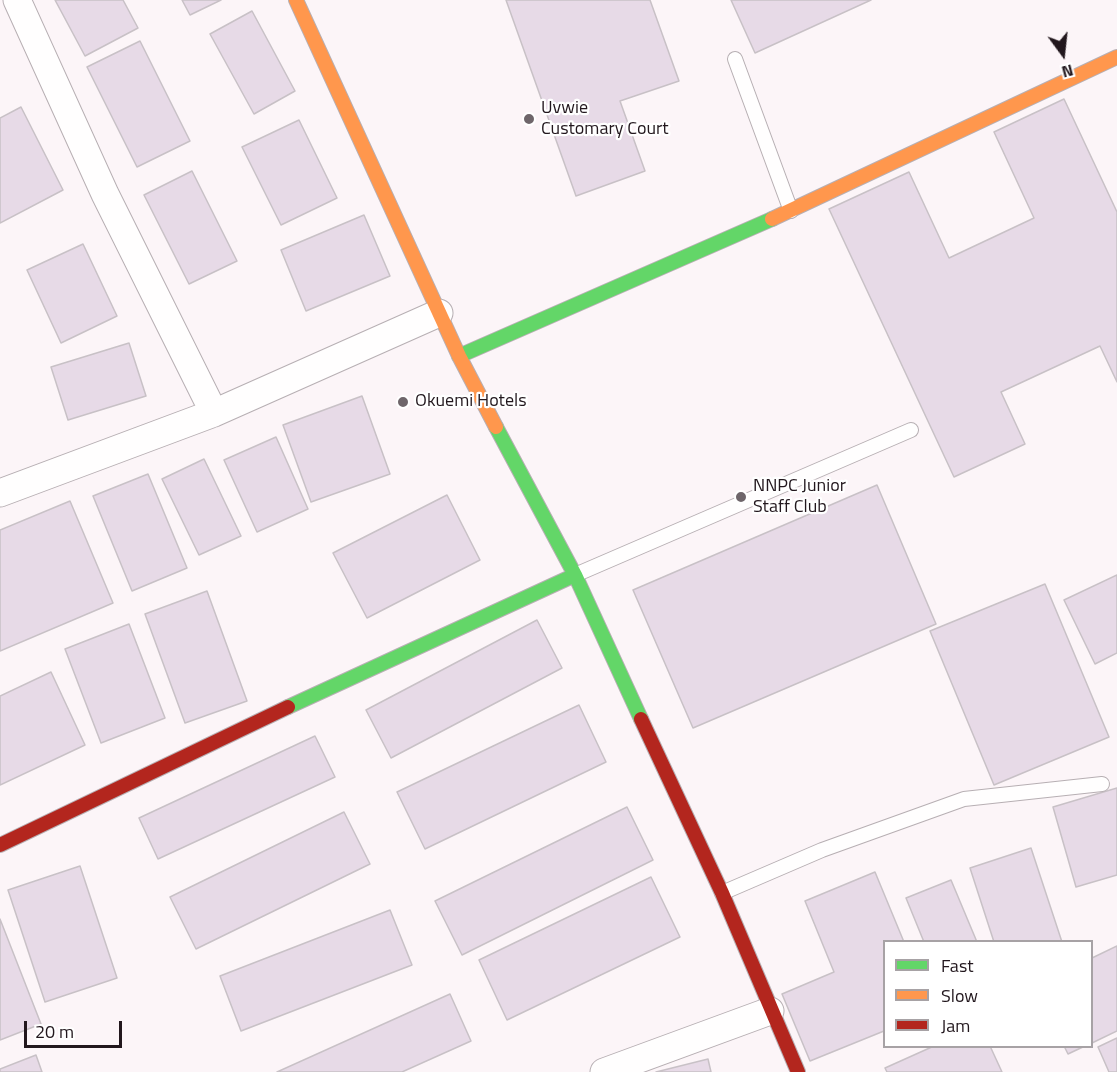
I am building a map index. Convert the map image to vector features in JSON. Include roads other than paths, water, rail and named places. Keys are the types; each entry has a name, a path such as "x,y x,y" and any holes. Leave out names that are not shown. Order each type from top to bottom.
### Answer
{"street":[{"path":"17,0 105,194 213,413"},
{"path":"296,0 459,356 575,575 722,893 770,1011 798,1072"},
{"path":"459,356 791,211 1117,57"},
{"path":"0,493 213,413 439,313"},
{"path":"0,845 332,686 575,575"},
{"path":"604,1072 770,1011"}],"lane":[{"path":"735,59 791,211"},
{"path":"575,575 911,430"},
{"path":"722,893 822,850 964,799 1102,784"}],"place":[{"name":"Uvwie Customary Court","path":"529,119"},
{"name":"Okuemi Hotels","path":"403,402"},
{"name":"NNPC Junior Staff Club","path":"741,497"}]}
